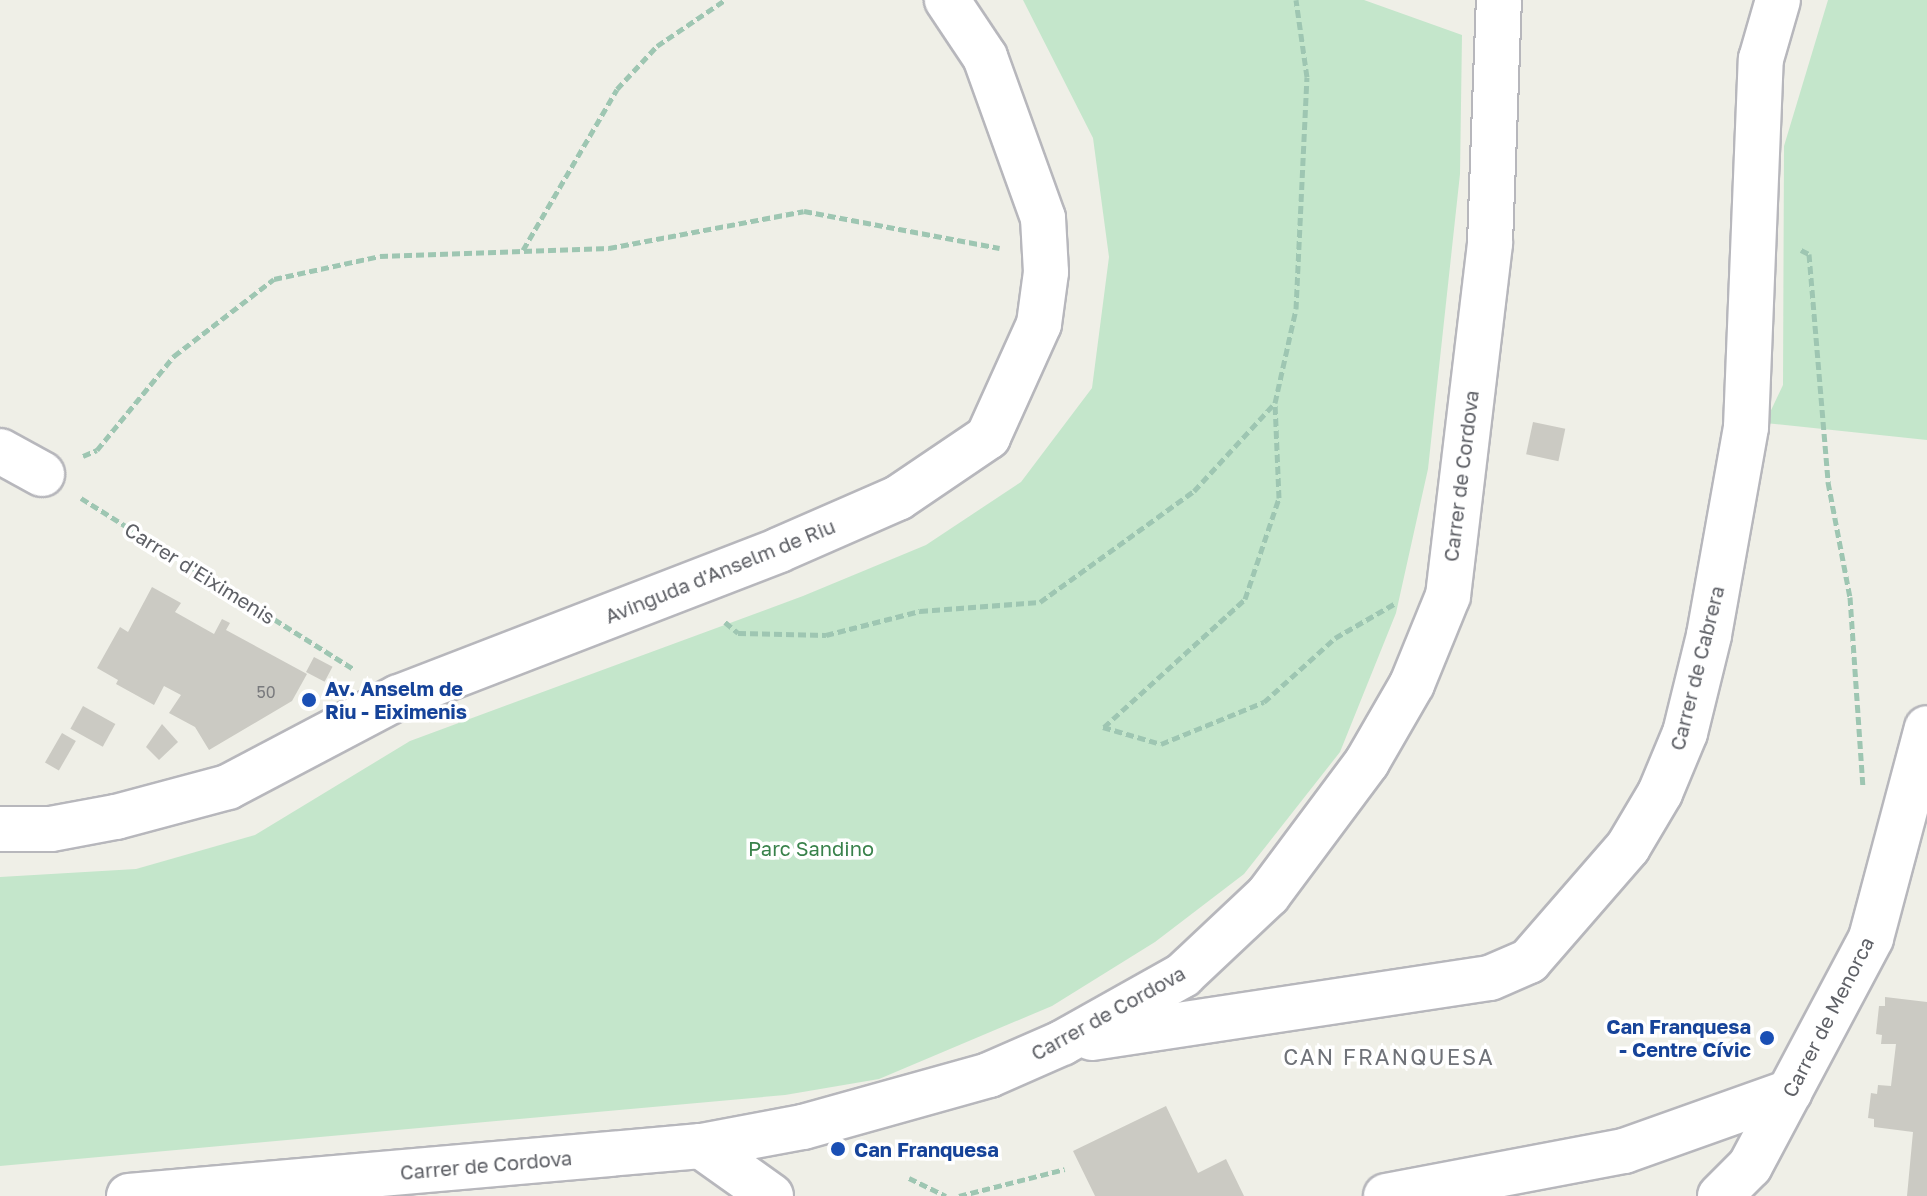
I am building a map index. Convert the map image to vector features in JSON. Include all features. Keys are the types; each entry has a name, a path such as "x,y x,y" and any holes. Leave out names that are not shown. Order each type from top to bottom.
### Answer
{"street":[{"name":"Avinguda d'Anselm de Riu","path":"0,829 51,829 116,817 228,787 399,697 684,587 898,498 988,437 1039,324 1045,256 1043,218 1028,167 985,57 947,0"},
{"name":"Carrer de Cordova","path":"129,1196 701,1146 803,1127 989,1075 1062,1043 1183,975 1268,895 1367,762 1412,684 1448,596 1490,243 1499,0"},
{"name":"Carrer de Cabrera","path":"1062,1043 1490,978 1529,961 1628,847 1660,793 1685,733 1709,635 1741,457 1761,59 1778,0"},
{"path":"0,451 42,474"},
{"name":"Carrer de Menorca","path":"1720,1196 1750,1166 1871,938 1897,826 1927,728"},
{"path":"1386,1196 1624,1151 1790,1092"},
{"path":"701,1146 771,1196"}],"path":[{"path":"523,251 617,89 657,46 725,0"},
{"path":"1296,0 1307,77 1296,309 1275,403 1279,498 1245,599 1103,727 1161,744 1264,702 1335,638 1450,572"},
{"path":"42,474 97,450 174,356 274,279 380,256 609,248 804,211 1045,256"},
{"path":"1792,262 1795,247 1809,254 1828,482 1850,597 1860,783 1897,826"},
{"path":"684,587 738,633 826,635 920,611 1040,602 1194,491 1275,403"},
{"name":"Carrer d'Eiximenis","path":"42,474 399,697"},
{"path":"959,1196 1065,1169"},
{"path":"909,1178 946,1196"}],"green space":[{"name":"Parc Sandino","path":"1023,0 1364,0 1462,35 1460,174 1428,469 1396,613 1340,752 1244,874 1155,942 1052,1006 879,1079 785,1095 0,1166 0,877 136,869 255,835 410,741 803,596 926,545 1021,482 1092,388 1109,257 1093,138"},
{"path":"1828,0 1927,0 1927,440 1765,423 1783,385 1784,146"}],"building":[{"path":"1533,422 1565,429 1558,461 1526,454"},
{"path":"152,587 181,603 175,612 214,634 222,619 230,623 226,630 307,674 292,701 209,750 195,727 169,713 181,695 164,686 154,705 116,684 118,680 97,668 120,627 128,632"},
{"path":"314,657 333,667 325,682 306,672"},
{"path":"83,706 115,724 103,747 70,729"},
{"path":"162,724 178,742 159,760 146,747"},
{"path":"62,733 76,741 59,770 45,762"},
{"path":"1885,997 1927,1002 1927,1196 1907,1196 1913,1132 1874,1127 1874,1119 1868,1118 1871,1093 1877,1094 1878,1085 1891,1086 1896,1044 1881,1044 1882,1035 1876,1034 1879,1006 1885,1006"},
{"path":"1166,1106 1198,1173 1226,1159 1244,1196 1095,1196 1073,1151"}],"place":[{"name":"Av. Anselm de Riu - Eiximenis","path":"309,700"},
{"name":"Can Franquesa - Centre Cívic","path":"1767,1038"},
{"name":"Can Franquesa","path":"838,1149"}],"district":[{"name":"CAN FRANQUESA","path":"1389,1057"}]}
